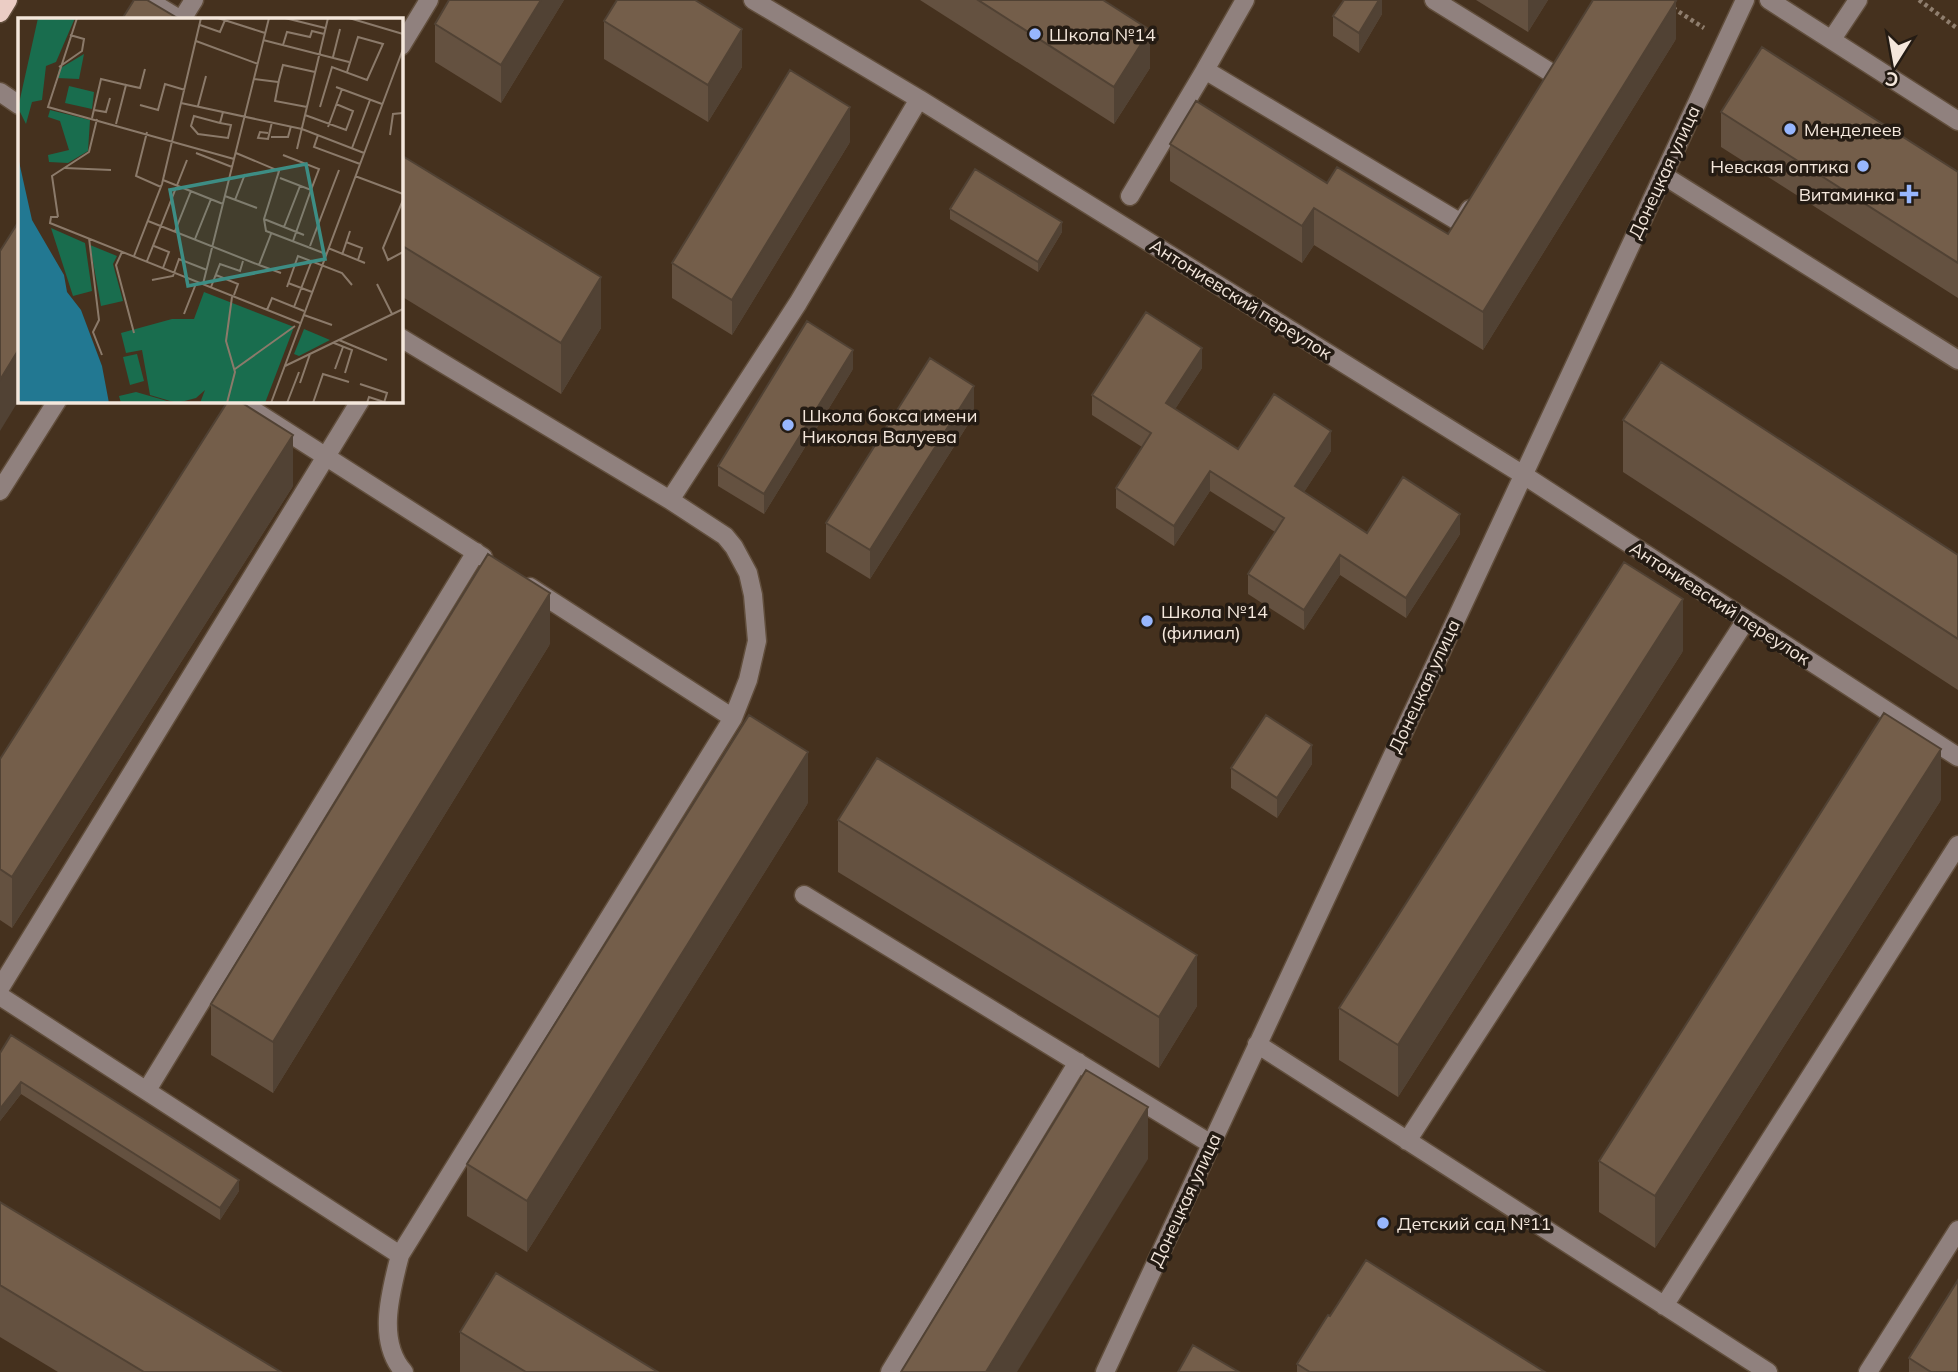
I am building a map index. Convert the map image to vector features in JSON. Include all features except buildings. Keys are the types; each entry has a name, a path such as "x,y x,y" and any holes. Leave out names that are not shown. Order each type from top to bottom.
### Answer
{"main road":[{"path":"0,13 8,0"}],"street":[{"path":"148,0 179,18"},
{"path":"182,18 194,0"},
{"path":"402,44 429,0"},
{"name":"Антониевский переулок","path":"752,0 919,99 1522,474 1958,757"},
{"path":"1130,197 1245,0"},
{"path":"1434,0 1553,74"},
{"name":"Донецкая улица","path":"1105,1372 1745,0"},
{"path":"1769,0 1958,121"},
{"path":"1832,39 1858,0"},
{"path":"1205,70 1461,223 1482,189"},
{"path":"0,92 18,104"},
{"path":"670,500 798,303 919,99"},
{"path":"1663,176 1958,360"},
{"path":"402,339 725,536 748,573 757,641 748,680 733,718 400,1255 389,1298 389,1340 398,1366 404,1372"},
{"path":"0,491 56,402"},
{"path":"241,402 733,718"},
{"path":"0,988 359,402"},
{"path":"147,1090 476,552"},
{"path":"1408,1141 1746,620"},
{"path":"1664,1306 1958,845"},
{"path":"804,895 1211,1144"},
{"path":"0,996 400,1255"},
{"path":"1257,1044 1768,1372"},
{"path":"890,1372 1078,1062"},
{"path":"1868,1372 1958,1230"}],"path":[{"path":"1919,0 1958,29"},
{"path":"1672,7 1725,42"}],"place":[{"name":"Школа №14","path":"1035,34"},
{"name":"Менделеев","path":"1790,129"},
{"name":"Невская оптика","path":"1863,166"},
{"name":"Витаминка","path":"1909,194"},
{"name":"Школа бокса имени Николая Валуева","path":"788,425"},
{"name":"Школа №14 (филиал)","path":"1147,621"},
{"name":"Детский сад №11","path":"1383,1223"}]}
